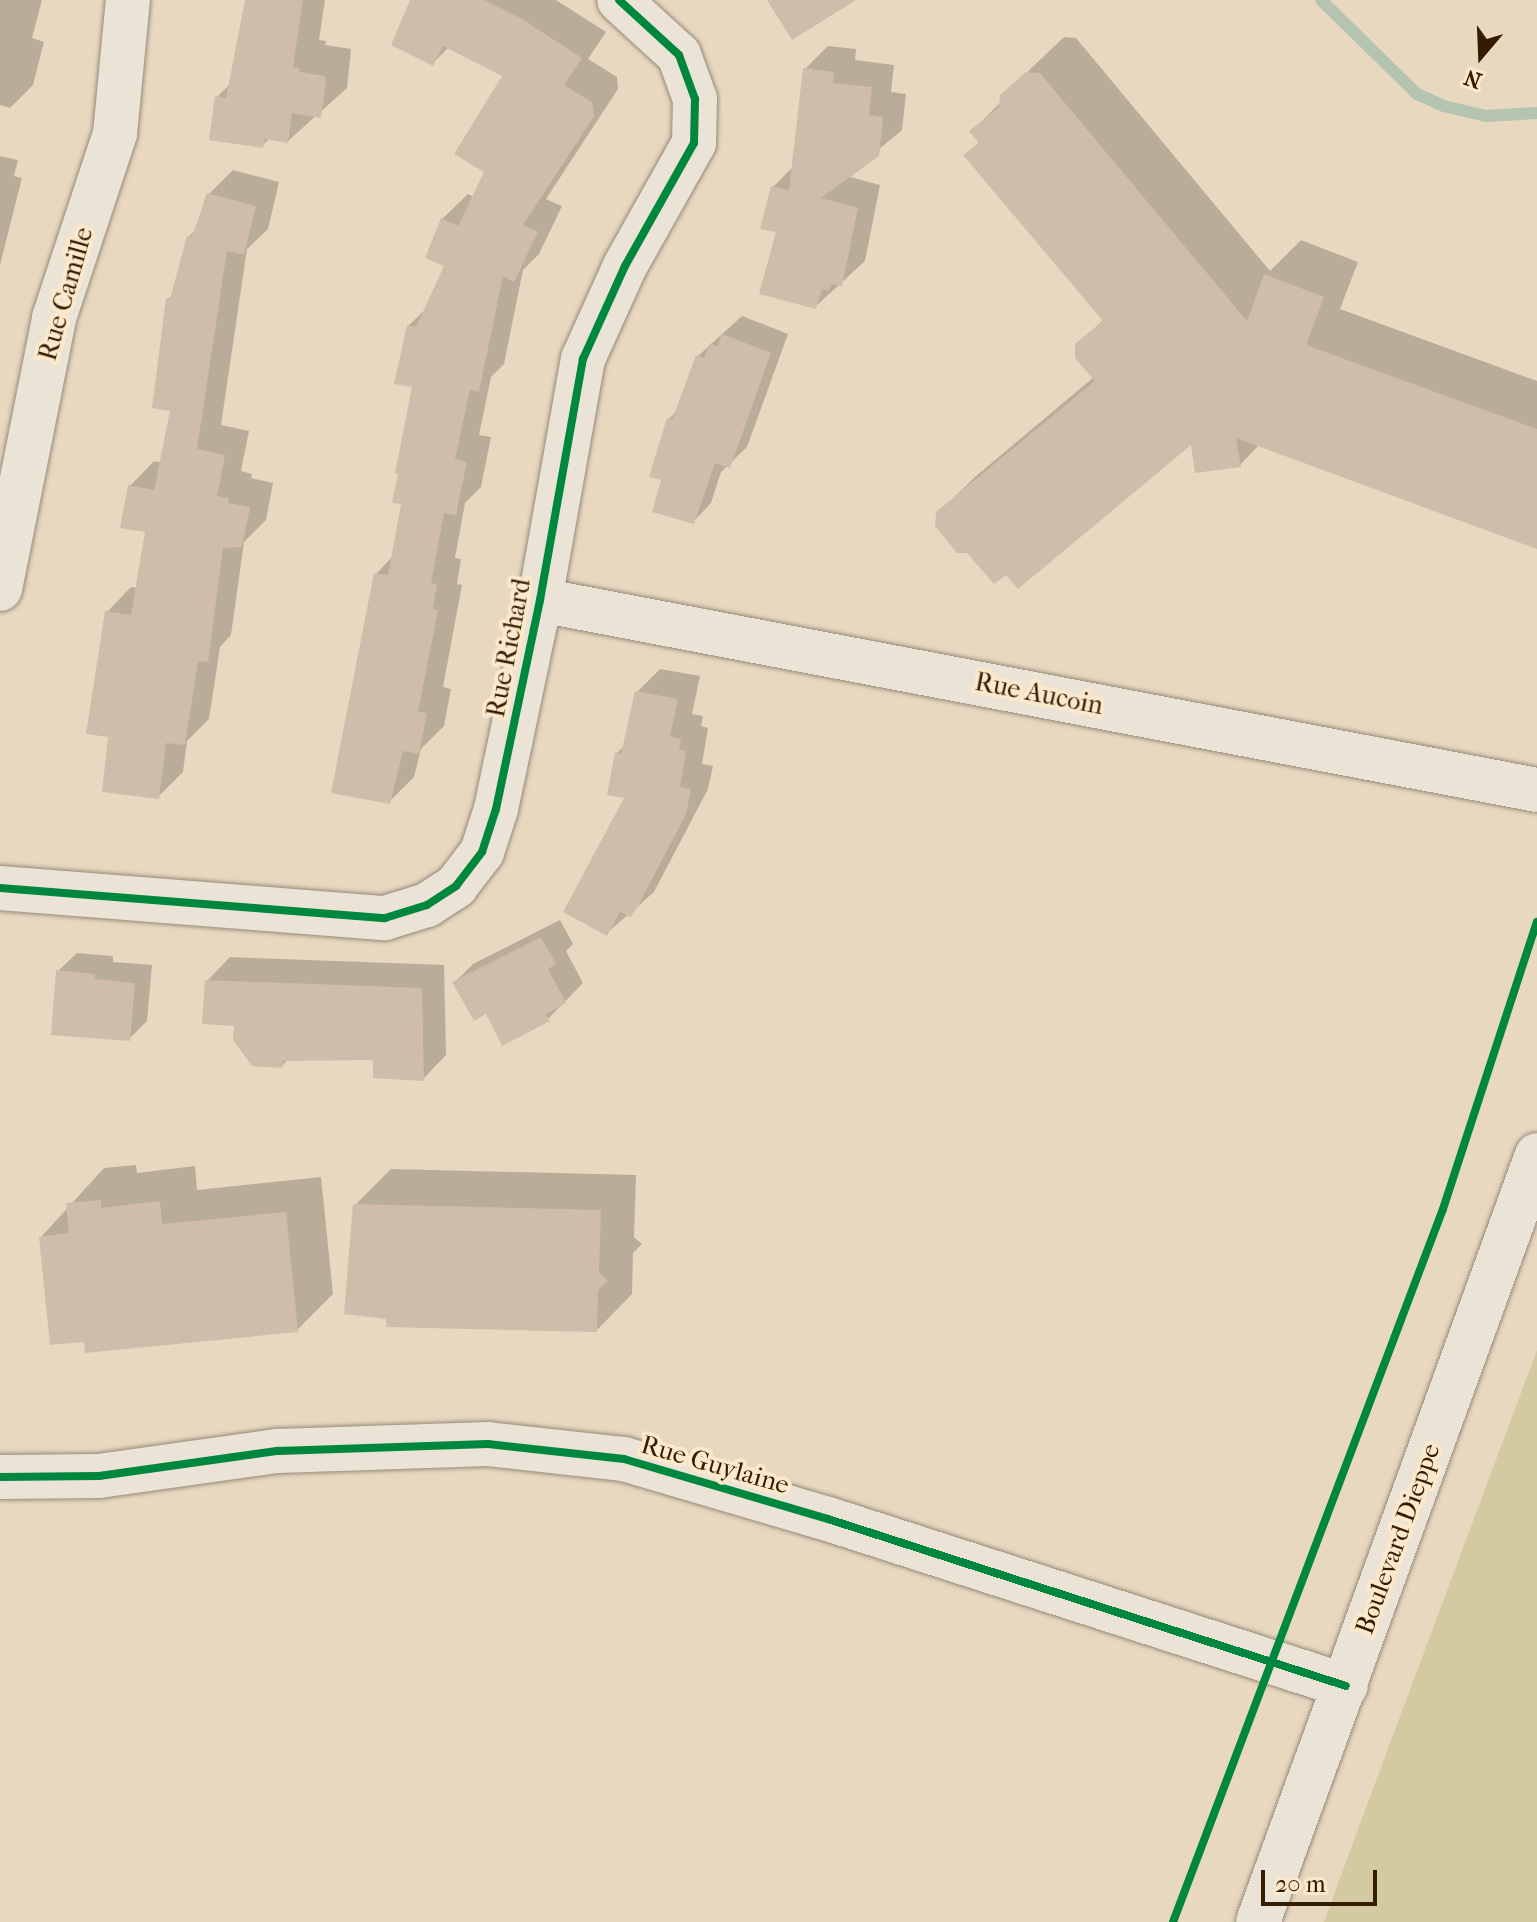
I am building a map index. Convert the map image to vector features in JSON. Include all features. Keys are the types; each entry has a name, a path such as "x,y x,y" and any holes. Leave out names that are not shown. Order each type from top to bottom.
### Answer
{"street":[{"name":"Rue Camille","path":"0,589 54,318 115,134 128,0"},
{"name":"Rue Richard","path":"0,888 385,918 427,905 456,886 482,852 496,809 540,600 583,359 625,266 694,143 695,99 679,55 619,0"},
{"name":"Rue Aucoin","path":"540,600 1537,790"},
{"name":"Boulevard Dieppe","path":"1258,1922 1537,1155"},
{"name":"Rue Guylaine","path":"0,1477 99,1476 278,1451 488,1444 624,1459 828,1519 1346,1686"}],"shaded area":[{"path":"1537,1350 1537,1922 1324,1922 1358,1829"}],"building":[{"path":"245,0 303,0 293,67 300,68 299,72 325,76 326,80 321,118 292,113 288,143 264,139 263,148 209,140 215,96 226,98"},
{"path":"410,0 484,0 522,19 582,58 564,85 592,102 594,116 523,225 538,232 514,282 503,276 479,392 470,390 455,459 467,462 456,515 444,513 431,583 437,584 433,609 438,610 418,712 427,713 419,754 403,751 390,804 331,793 374,573 388,575 401,504 392,503 412,387 394,384 407,325 416,327 444,266 425,258 441,218 458,226 484,172 454,154 502,76 443,46 433,66 391,45"},
{"path":"767,0 856,0 792,40"},
{"path":"803,68 834,72 833,83 872,87 869,115 883,117 879,156 821,198 858,208 842,286 831,284 829,291 822,289 816,309 759,294 776,232 760,229 771,186 789,190"},
{"path":"1026,72 1040,73 1247,321 1264,274 1324,297 1306,345 1537,429 1537,549 1236,438 1241,467 1195,473 1191,445 1018,589 1006,575 994,584 967,553 957,553 935,526 936,512 1095,381 1075,358 1075,344 1103,321 963,155 979,143 969,131 999,107 1000,95"},
{"path":"207,193 256,206 244,255 227,251 197,449 225,455 217,496 229,498 228,503 250,507 242,547 223,548 208,662 198,661 185,745 166,743 159,799 102,792 108,737 86,734 105,611 131,615 145,532 120,528 128,485 154,490 170,411 152,408 166,298 170,299 187,236 192,237"},
{"path":"722,334 771,353 730,468 715,463 694,524 652,512 661,480 649,477 667,418 672,420 696,355 704,358 710,343 717,347"},
{"path":"635,691 678,699 670,736 681,739 679,749 686,751 680,787 691,789 686,814 639,904 631,917 620,912 607,936 563,912 624,798 607,795 615,752 621,754"},
{"path":"541,937 556,964 548,969 566,1003 546,1014 550,1021 502,1046 486,1014 474,1021 452,982"},
{"path":"56,970 95,974 95,979 135,983 130,1041 51,1035"},
{"path":"205,980 422,988 424,1081 373,1078 373,1060 283,1061 282,1068 252,1066 233,1040 234,1026 202,1024"},
{"path":"101,1200 101,1208 160,1201 162,1224 286,1212 298,1332 85,1353 84,1342 50,1345 39,1237 69,1233 66,1203"},
{"path":"353,1204 601,1210 599,1273 608,1281 598,1290 597,1332 386,1327 386,1319 344,1314"}],"waterway":[{"path":"1321,0 1417,94 1444,106 1486,116 1537,113"}],"cycle path":[{"path":"0,888 385,918 427,905 456,886 482,852 496,809 540,600 583,359 625,266 694,143 695,99 679,55 619,0"},
{"path":"1173,1922 1443,1209 1537,922"},
{"path":"0,1477 99,1476 278,1451 488,1444 624,1459 828,1519 1346,1686"}]}
